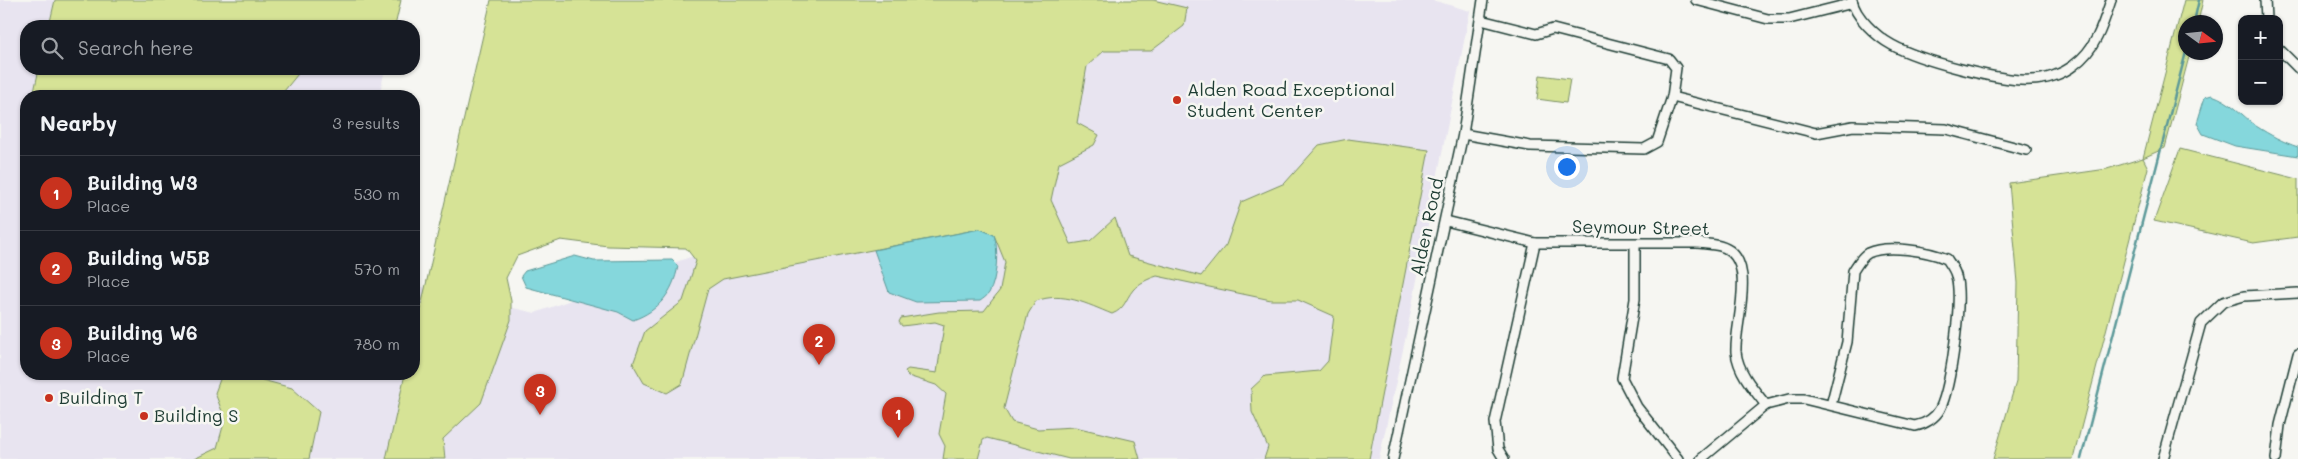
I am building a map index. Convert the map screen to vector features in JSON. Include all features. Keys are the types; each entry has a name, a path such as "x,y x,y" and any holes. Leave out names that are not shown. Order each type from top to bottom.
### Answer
{"street":[{"name":"Alden Road","path":"1392,459 1464,134 1483,0"},
{"path":"1696,0 1768,18 1796,17 1852,2 1870,27 1889,44 1922,58 2019,80 2047,78 2073,66 2092,47 2100,33 2110,0"},
{"path":"2265,0 2266,15"},
{"path":"1464,134 1530,146 1644,149 1657,142 1672,97 1676,68 1669,59 1554,29 1536,34 1481,20"},
{"path":"2283,53 2298,68"},
{"path":"1672,97 1816,134 1853,126 1946,129 2026,150"},
{"name":"Seymour Street","path":"1446,221 1535,243 1697,243 1720,246 1734,254 1743,276 1736,353 1745,377 1766,405"},
{"path":"1504,459 1496,442 1495,422 1535,243"},
{"path":"1635,244 1635,299 1622,367 1622,378 1636,407 1678,459"},
{"path":"1701,459 1766,405 1789,399 1804,399 1875,418 1916,426 1924,424 1935,416 1940,409 1945,393 1952,357 1957,300 1956,275 1947,259 1934,253 1884,250 1867,254 1853,271 1847,342 1831,405"},
{"path":"2163,459 2201,323 2224,302 2244,296 2298,293"},
{"path":"2276,459 2280,425 2298,354"}],"shaded area":[{"path":"0,0 55,0 50,20 20,20 20,75 38,75 34,90 20,90 20,380 420,380 420,286 535,313 876,190 929,0 1432,0 1470,11 1406,336 1379,459 0,459"},
{"path":"297,75 384,75 380,90 285,90"}],"green space":[{"path":"55,0 401,0 396,20 50,20"},
{"path":"491,0 1153,0 1187,8 1184,26 1151,51 1104,51 1087,66 1077,123 1099,135 1094,145 1059,163 1051,200 1071,244 1090,241 1115,218 1128,256 1201,276 1226,245 1241,202 1285,183 1319,145 1348,139 1429,150 1369,459 1264,459 1268,447 1252,412 1251,389 1265,376 1319,371 1328,361 1334,316 1298,300 1271,300 1157,276 1138,285 1122,307 1112,314 1065,298 1046,298 1036,301 1028,314 1004,408 1012,422 1038,429 1075,427 1135,441 1140,459 1069,459 987,438 983,440 978,459 943,459 945,446 939,434 946,394 936,385 908,376 905,371 908,369 937,373 944,325 935,322 902,326 899,322 901,318 939,312 984,311 1000,290 1005,262 994,235 980,229 723,279 708,289 682,384 667,393 644,383 633,364 645,331 683,301 696,261 686,248 608,246 561,240 517,256 506,278 511,301 511,320 481,403 443,439 445,459 386,459 404,380 420,380 420,311"},
{"path":"2184,0 2203,0 2200,15 2180,15"},
{"path":"2178,23 2178,60 2188,60 2165,148 2143,158"},
{"path":"38,75 297,75 285,90 34,90"},
{"path":"1540,75 1570,79 1566,103 1537,99"},
{"path":"2180,149 2298,179 2298,237 2253,243 2154,221"},
{"path":"2143,158 2148,168 2073,459 1993,459 2016,382 2018,283 2009,183 2107,169"},
{"path":"220,380 262,380 292,388 319,412 309,459 194,459 217,448 225,419 215,393"}],"water":[{"path":"2212,95 2230,104 2256,126 2282,141 2298,147 2298,156 2235,146 2203,134 2197,123 2205,97"},
{"path":"980,229 994,235 997,256 992,287 988,294 980,301 916,302 889,292 874,250"},
{"path":"575,256 594,261 672,260 678,266 673,284 663,299 650,311 633,320 618,312 526,287 521,276 525,271"}],"waterway":[{"path":"2196,15 2199,0"},
{"path":"2081,459 2184,60"}],"place":[{"name":"Alden Road Exceptional Student Center","path":"1177,100"},
{"name":"Building W5B","path":"819,365"},
{"name":"Building T","path":"49,398"},
{"name":"Building W6","path":"540,415"},
{"name":"Building S","path":"144,416"},
{"name":"Building W3","path":"898,438"}]}
